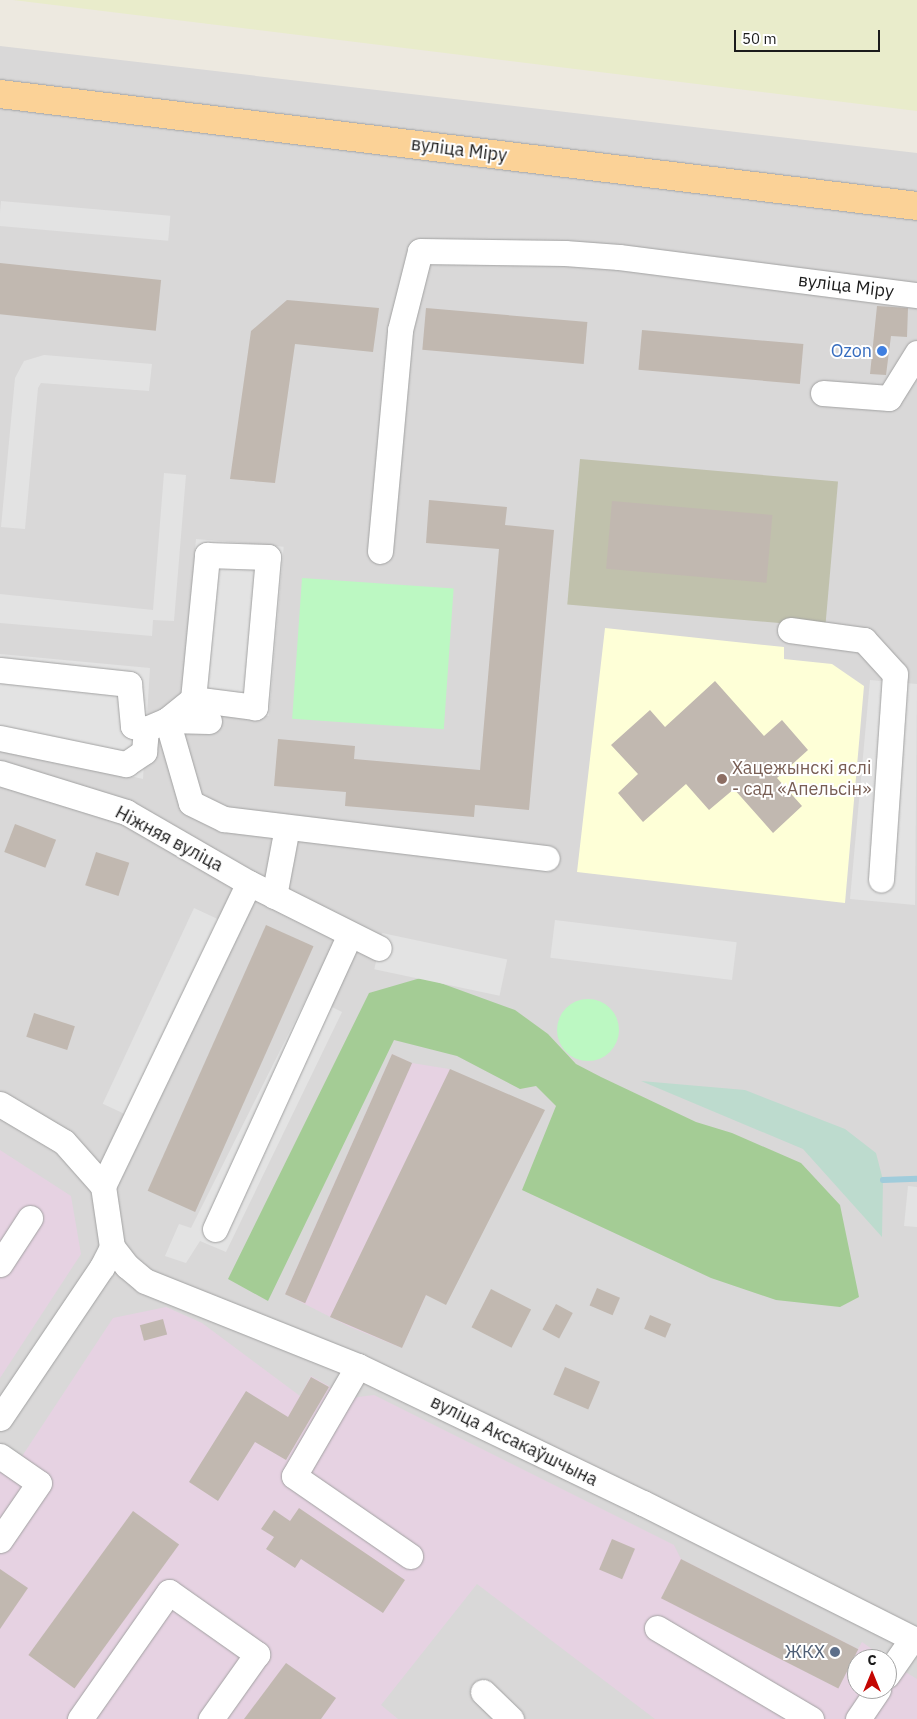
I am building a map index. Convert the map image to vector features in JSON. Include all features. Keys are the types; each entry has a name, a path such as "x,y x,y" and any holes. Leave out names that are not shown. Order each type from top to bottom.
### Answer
{"main road":[{"name":"вуліца Міру","path":"0,94 917,206"}],"street":[{"name":"вуліца Міру","path":"380,551 400,330 420,251 566,253 620,257 917,295"},
{"path":"823,393 889,398 917,353"},
{"path":"0,738 126,764 152,734 193,699 207,556 268,558 255,707 193,699"},
{"path":"790,630 864,640 895,674 881,880"},
{"path":"0,670 130,684 132,726 152,734 180,765 191,803 224,818 547,858"},
{"path":"152,734 209,721"},
{"path":"152,734 180,765"},
{"name":"Ніжняя вуліца","path":"0,773 126,812 249,883 379,948"},
{"path":"274,896 287,827"},
{"path":"103,1186 249,883"},
{"path":"215,1229 350,934"},
{"path":"0,1104 64,1142 103,1186 112,1247 102,1267 0,1418"},
{"path":"0,1264 30,1218"},
{"name":"вуліца Аксакаўшчына","path":"112,1247 127,1266 145,1281 358,1366 643,1503 915,1640"},
{"path":"358,1366 294,1476 410,1556"},
{"path":"0,1456 39,1483 0,1540"},
{"path":"80,1719 169,1592 257,1654 211,1719"},
{"path":"657,1628 811,1719"},
{"path":"897,1662 915,1640"},
{"path":"483,1692 511,1719"},
{"path":"858,1719 871,1699"}],"shaded area":[{"path":"13,0 917,0 917,111"},
{"path":"0,46 917,153 917,1719 0,1719"},
{"path":"1,201 170,216 168,241 0,226"},
{"path":"44,355 152,364 149,391 41,383 38,388 25,529 1,527 15,378 24,361"},
{"path":"580,459 838,482 825,627 567,604"},
{"path":"164,473 186,475 174,621 153,620 152,636 0,623 0,594 153,610"},
{"path":"196,539 284,547 269,716 181,708"},
{"name":"Хацежынскі яслі - сад «Апельсін»","path":"605,628 784,647 784,659 832,664 864,686 845,903 577,872"},
{"path":"0,654 150,668 143,779 0,746"},
{"path":"870,680 917,684 915,905 850,899"},
{"path":"194,908 220,920 129,1116 103,1104"},
{"path":"555,920 737,942 732,980 550,958"},
{"path":"382,933 507,960 500,996 374,969"},
{"path":"424,977 515,1010 548,1034 576,1064 601,1077 696,1122 732,1133 801,1163 840,1205 859,1297 840,1307 776,1300 711,1278 522,1190 556,1106 536,1086 520,1089 457,1056 394,1040 268,1301 228,1279 369,993"},
{"path":"308,995 342,1012 226,1252 200,1241 186,1263 165,1256 179,1224 191,1228"},
{"path":"392,1054 412,1063 449,1069 516,1099 402,1348 350,1327 285,1294"},
{"path":"641,1081 745,1090 845,1129 876,1153 883,1180 882,1237 803,1149"},
{"path":"0,1150 71,1196 81,1254 0,1378"},
{"path":"908,1186 917,1187 917,1227 904,1226"},
{"path":"166,1307 202,1323 300,1396 311,1376 350,1398 374,1395 674,1545 681,1559 858,1649 847,1649 847,1699 897,1699 897,1667 917,1679 917,1719 655,1719 477,1584 381,1705 398,1719 0,1719 0,1472 9,1476 113,1318"},
{"path":"862,1642 872,1649 858,1649"}],"green space":[{"path":"302,578 454,589 444,729 292,719"},
{"path":"582,999 594,999 610,1008 617,1018 619,1030 617,1042 610,1052 594,1061 582,1061 571,1056 562,1047 557,1036 557,1024 562,1013 571,1004"}],"building":[{"path":"0,263 161,280 156,331 0,314"},
{"path":"287,300 379,308 373,352 295,344 275,483 230,479 251,331"},
{"path":"877,306 908,308 907,337 891,336 886,375 870,374"},
{"path":"426,308 587,322 584,364 422,350"},
{"path":"642,330 803,344 800,384 639,370"},
{"path":"429,500 507,507 505,525 554,530 529,810 475,805 474,817 345,806 346,792 274,786 278,739 355,746 354,759 480,770 499,549 426,543"},
{"path":"612,501 772,515 766,583 606,569"},
{"path":"715,681 764,736 782,720 808,750 777,778 802,806 773,833 734,789 709,810 686,784 643,822 618,793 638,774 611,745 650,710 665,727"},
{"path":"15,824 56,840 45,868 4,852"},
{"path":"96,852 129,863 118,896 85,885"},
{"path":"266,925 314,946 195,1212 148,1191"},
{"path":"34,1013 75,1026 67,1050 26,1037"},
{"path":"392,1054 412,1063 305,1303 285,1294"},
{"path":"450,1069 545,1110 446,1305 426,1295 402,1348 330,1317"},
{"path":"597,1288 620,1298 613,1315 590,1305"},
{"path":"491,1289 531,1309 512,1348 471,1327"},
{"path":"556,1304 573,1313 559,1339 542,1330"},
{"path":"650,1315 671,1324 665,1338 644,1329"},
{"path":"163,1319 167,1334 144,1341 140,1325"},
{"path":"565,1367 600,1382 588,1409 553,1395"},
{"path":"311,1377 329,1387 286,1460 255,1442 218,1501 189,1482 246,1391 288,1417"},
{"path":"299,1508 405,1580 383,1613 301,1559 295,1568 266,1549 274,1537 261,1529 274,1510 290,1521"},
{"path":"133,1511 179,1545 74,1689 28,1655"},
{"path":"612,1539 635,1549 622,1579 599,1569"},
{"path":"681,1559 858,1649 847,1649 847,1672 838,1689 661,1598"},
{"path":"0,1569 28,1588 0,1629"},
{"path":"286,1663 336,1698 321,1719 244,1719"}],"waterway":[{"path":"883,1180 917,1179"}],"place":[{"name":"Ozon","path":"882,351"},
{"name":"Хацежынскі яслі - сад «Апельсін»","path":"722,779"},
{"name":"ЖКХ","path":"835,1652"}]}
